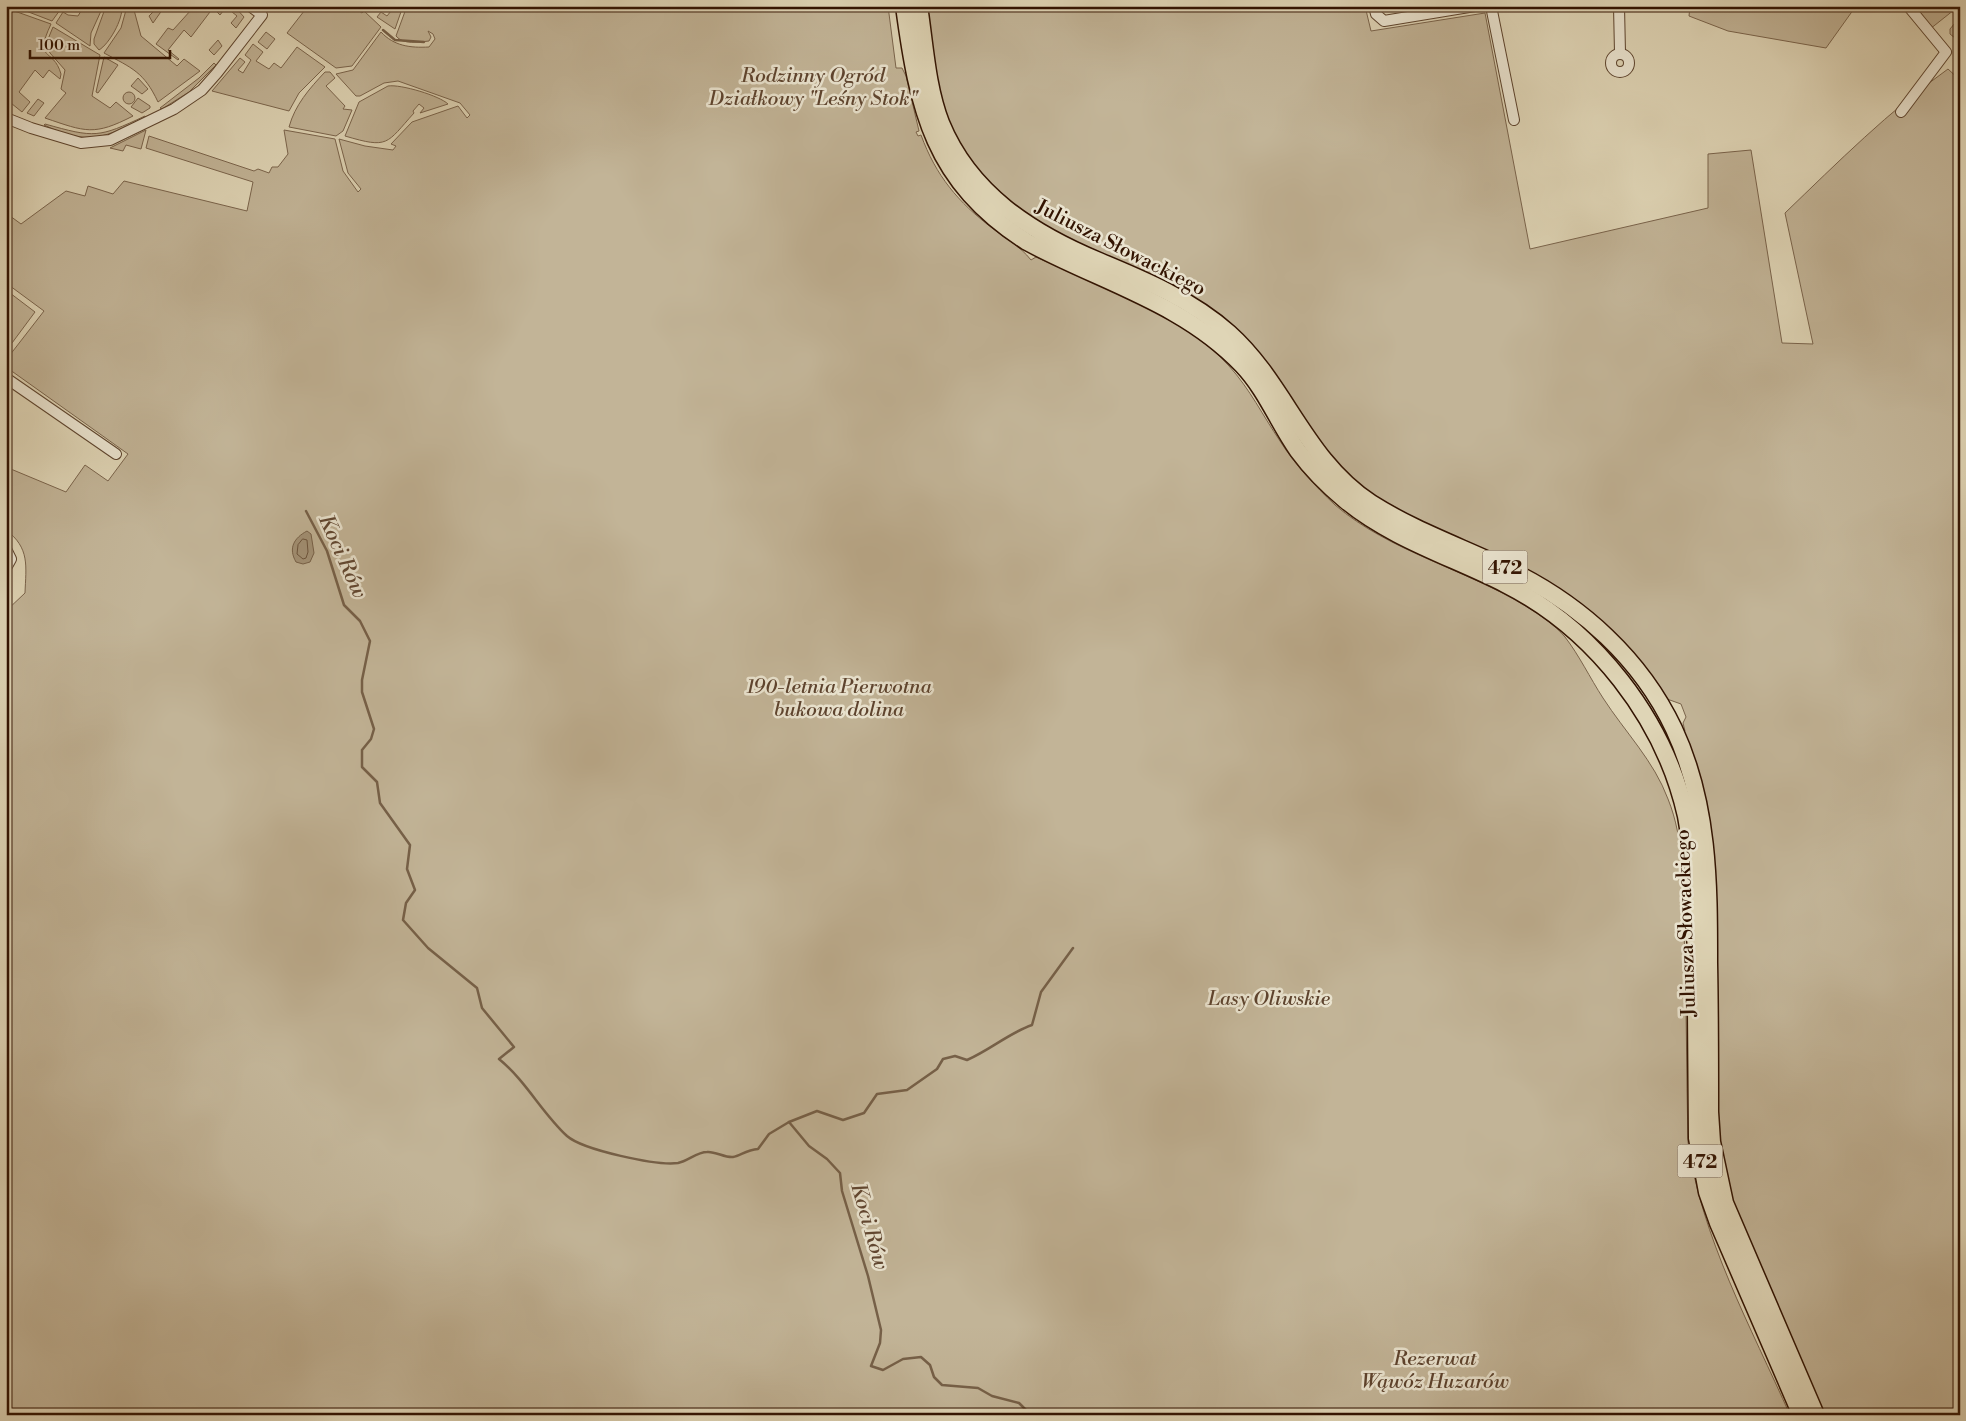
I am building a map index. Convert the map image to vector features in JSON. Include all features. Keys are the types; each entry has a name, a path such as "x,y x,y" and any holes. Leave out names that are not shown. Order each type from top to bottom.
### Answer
{"main road":[{"name":"Juliusza Słowackiego","path":"904,6 920,101 932,136 950,168 977,203 1009,230 1027,242 1156,302 1207,332 1244,366 1297,450 1319,478 1348,502 1402,536 1509,586 1540,605 1569,626 1593,649 1633,697 1651,725 1668,761 1685,814 1691,845 1695,884 1697,1138 1700,1165 1718,1223 1791,1375 1816,1415"},
{"name":"Juliusza Słowackiego","path":"919,6 927,67 940,120 961,161 993,199 1016,217 1053,240 1155,286 1209,316 1230,334 1262,367 1304,434 1323,460 1349,486 1369,501 1400,519 1511,570 1553,594 1580,613 1609,639 1650,688 1667,716 1686,757 1698,793 1703,820 1709,888 1710,1112 1712,1142 1717,1174 1725,1203 1771,1330"},
{"name":"Juliusza Słowackiego","path":"1791,1375 1800,1415"}],"street":[{"path":"6,118 31,128 81,143 102,142 120,136 180,105 202,90 262,15 250,6"},
{"path":"1374,6 1376,14 1384,21 1475,6"},
{"path":"1491,6 1514,120"},
{"path":"1619,6 1620,54"},
{"path":"1900,112 1946,52 1908,6"},
{"path":"6,378 116,454"},
{"path":"6,549 10,559 6,568"}],"green space":[{"path":"13,6 57,6 60,10 52,21"},
{"path":"84,6 97,6 101,11 91,33 90,46 56,23 63,12 68,15 78,16"},
{"path":"106,6 122,6 122,12 115,31 107,43 99,50 94,44 94,39"},
{"path":"159,6 165,6 153,23 149,16"},
{"path":"186,6 234,6 244,17 236,28 231,23 237,16 226,7 220,15 213,8 191,37 184,30 168,50 178,60 156,44 168,28 173,30 191,10"},
{"path":"308,6 358,6 356,9 362,13 364,11 381,27 352,66 336,68 287,33"},
{"path":"395,6 403,6 395,29 377,17 381,12 387,16"},
{"name":"Lasy Oliwskie","path":"407,6 888,6 896,68 902,68 906,76 919,131 916,132 918,136 921,135 941,176 969,208 1018,247 1031,260 1036,257 1113,290 1164,316 1188,331 1210,347 1229,366 1286,450 1313,483 1335,505 1357,521 1404,548 1479,582 1527,607 1552,624 1565,637 1603,698 1655,772 1668,799 1673,815 1682,864 1688,1142 1704,1212 1716,1247 1729,1281 1790,1415 6,1415 6,611 25,593 26,566 23,551 14,537 6,530 6,467 66,492 85,465 108,481 128,454 6,367 6,360 44,311 6,283 6,213 21,224 66,191 85,196 88,186 113,194 124,181 247,211 253,182 146,148 149,136 254,171 258,169 269,173 272,167 278,167 288,154 284,130 335,139 343,171 358,192 361,189 348,173 339,139 365,146 393,150 396,146 391,144 412,122 458,106 467,118 470,115 460,103 398,81 384,83 360,96 356,96 336,74 353,70 381,32 391,40 403,45 429,47 435,39 433,34 428,31 431,37 429,41 407,42 396,36"},
{"path":"925,6 1365,6 1371,31 1485,13 1530,249 1708,208 1708,154 1751,150 1782,343 1813,344 1785,213 1864,138 1926,85 1948,69 1960,80 1960,1415 1824,1415 1731,1202 1722,1162 1718,1129 1715,966 1717,909 1709,814 1701,781 1682,732 1685,731 1683,723 1686,717 1681,704 1667,699 1621,641 1589,610 1538,577 1382,502 1355,483 1330,459 1258,352 1238,331 1064,239 1011,206 968,158 948,124 938,91"},
{"path":"1690,6 1856,6 1826,48 1728,31 1689,16"},
{"path":"1912,6 1959,6 1930,29"},
{"path":"6,8 51,24 46,36 44,50 58,65 61,74 60,79 49,70 43,78 35,70 19,92 30,102 22,112 6,99"},
{"path":"126,10 134,10 141,36 177,66 184,59 200,71 158,102 142,77 104,53 121,28"},
{"path":"1960,17 1960,42 1950,34 1950,29"},
{"path":"53,27 100,55 92,96 110,108 116,102 133,116 109,127 90,130 45,118 66,93 61,89 65,70 50,53 46,44"},
{"path":"266,32 275,39 267,49 258,42"},
{"path":"218,40 222,46 214,55 209,50"},
{"path":"253,44 263,52 256,61 269,69 274,63 281,68 297,47 325,67 299,93 289,111 212,91 240,58 245,62 238,70 243,73 251,60 245,55"},
{"path":"104,57 118,65 98,93 96,92"},
{"path":"214,63 216,65 189,92 162,109 160,108 199,78"},
{"path":"325,72 330,72 335,78 326,86 345,106 343,109 352,110 343,131 336,136 289,127 303,98"},
{"path":"138,78 148,89 142,94 131,86"},
{"path":"388,86 420,91 448,104 420,113 424,108 419,104 398,132 386,141 379,143 370,142 345,136 359,102"},
{"path":"129,92 135,98 129,104 123,98"},
{"path":"138,98 150,106 150,108 142,113 131,107"},
{"path":"38,99 44,103 34,116 27,113"},
{"path":"145,116 119,130 96,137 73,136 44,125 75,132 96,134 117,128"},
{"path":"146,130 141,149 126,145 123,151 110,148"},
{"path":"6,290 35,312 12,343 6,339"}],"water":[{"path":"307,531 311,534 314,553 310,562 303,564 296,562 293,548 296,540"}],"waterway":[{"path":"383,30 395,40 424,42"},
{"name":"Koci Rów","path":"306,511 327,551 344,605 360,621 370,641 362,680 362,692 374,729 371,739 362,750 362,767 377,782 380,803 410,845 407,869 415,890 406,903 403,920 428,948 477,988 482,1008 514,1047 499,1059 518,1077 567,1136 588,1147 621,1156 668,1163 682,1162 700,1153 707,1152 733,1157 758,1149 769,1134 789,1122 809,1146 827,1159 840,1173 842,1191 868,1276 881,1330 880,1343 871,1366 883,1370 903,1359 921,1357 930,1365 934,1377 942,1385 978,1388 992,1396 1019,1403 1031,1415"},
{"path":"789,1122 817,1111 843,1120 864,1113 877,1094 907,1090 937,1069 943,1059 955,1056 967,1060 1015,1032 1032,1025 1041,992 1073,948"}],"park label":[{"name":"Rodzinny Ogród Działkowy \"Leśny Stok\"","path":"813,86"},
{"name":"190-letnia Pierwotna bukowa dolina","path":"839,698"},
{"name":"Rezerwat Wąwóz Huzarów","path":"1435,1370"}]}
